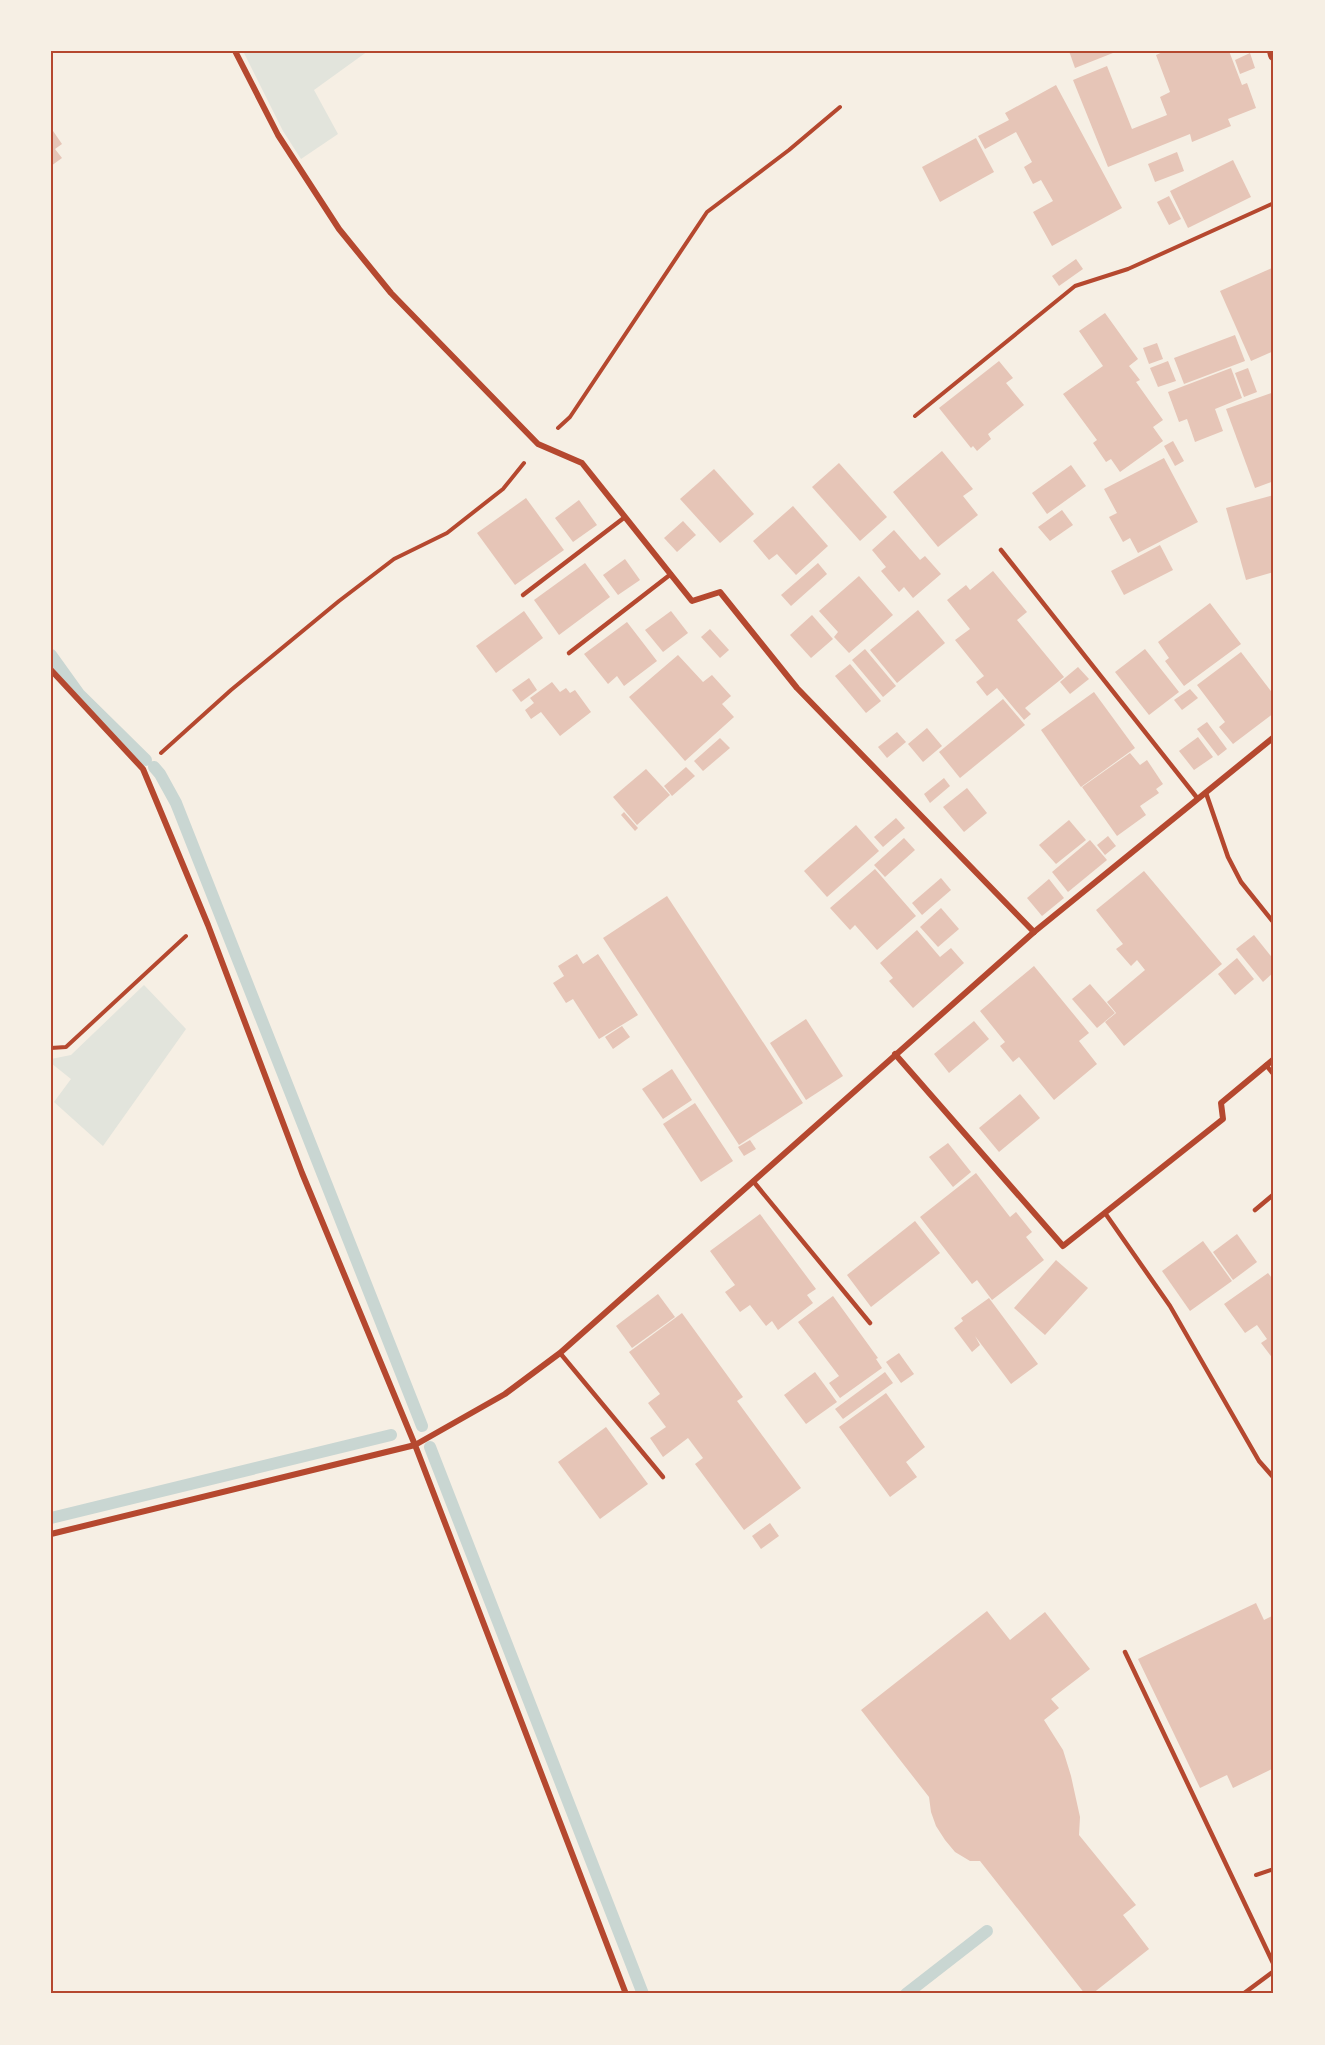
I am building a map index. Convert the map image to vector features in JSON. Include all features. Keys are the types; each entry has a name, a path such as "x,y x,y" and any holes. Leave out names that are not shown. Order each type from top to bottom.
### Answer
{"street":[{"path":"235,51 278,135 339,229 392,293 538,444 582,463 693,601 720,592 797,688 1034,933"},
{"path":"51,669 143,769 208,925 302,1173 415,1445 626,1994"},
{"path":"51,1534 415,1445 505,1394 560,1353 1034,933 1274,737"},
{"path":"895,1054 1063,1246 1223,1119 1221,1103 1274,1059"}],"lane":[{"path":"523,595 625,517"},
{"path":"1001,550 1198,799"},
{"path":"568,653 671,574"},
{"path":"1206,793 1228,857 1241,882 1274,923"},
{"path":"1266,1065 1274,1076"},
{"path":"753,1181 870,1323"},
{"path":"1255,1210 1274,1194"},
{"path":"1105,1213 1170,1306 1259,1461 1274,1478"},
{"path":"560,1353 663,1478"},
{"path":"1125,1652 1274,1965"},
{"path":"1243,1994 1274,1971"}],"path":[{"path":"143,769 231,690 339,601 394,559 447,533 503,489 538,444 570,417 707,212 789,150 840,107"},
{"path":"915,416 1075,286 1128,269 1274,203"},
{"path":"51,1048 66,1047 182,938 208,925"},
{"path":"1250,1877 1274,1869"}],"shaded area":[{"path":"243,51 368,51 314,90 338,134 301,159 283,131"},
{"path":"144,985 186,1029 103,1146 54,1102 71,1079 51,1063 51,1059 71,1055"}],"building":[{"path":"1069,51 1118,51 1075,68"},
{"path":"1165,51 1229,51 1242,85 1247,83 1256,108 1228,119 1231,126 1192,142 1190,134 1108,167 1073,80 1107,66 1132,129 1167,115 1160,97 1170,92 1156,55"},
{"path":"1250,53 1255,68 1240,74 1235,60"},
{"path":"1056,85 1122,208 1052,246 1033,212 1053,201 1041,180 1033,184 1024,167 1032,162 1016,132 985,149 978,136 1009,120 1005,113"},
{"path":"51,128 62,144 55,149 62,158 51,166"},
{"path":"976,138 994,172 940,202 922,167"},
{"path":"1177,152 1184,171 1155,182 1148,164"},
{"path":"1233,160 1251,197 1188,228 1170,191"},
{"path":"1169,196 1181,219 1169,225 1157,202"},
{"path":"1076,259 1083,269 1059,286 1052,276"},
{"path":"1274,267 1274,351 1251,361 1220,291"},
{"path":"1105,313 1138,359 1129,366 1140,380 1136,382 1163,420 1153,427 1163,441 1120,472 1111,459 1106,462 1093,443 1097,440 1063,394 1103,366 1079,331"},
{"path":"1235,335 1245,361 1184,384 1174,358"},
{"path":"1157,343 1163,359 1149,364 1143,348"},
{"path":"999,361 1013,378 1006,383 1024,405 988,434 991,439 977,451 973,446 971,448 939,408"},
{"path":"1168,361 1176,381 1158,387 1150,368"},
{"path":"1231,368 1242,398 1215,409 1223,431 1195,442 1187,419 1179,422 1168,392"},
{"path":"1248,368 1257,392 1244,397 1235,373"},
{"path":"1274,392 1274,481 1255,488 1226,409"},
{"path":"1173,441 1184,461 1175,466 1164,446"},
{"path":"942,451 973,489 963,496 978,515 938,547 893,492"},
{"path":"1164,458 1198,522 1138,553 1130,538 1123,542 1109,517 1117,513 1104,489"},
{"path":"839,463 887,517 860,541 812,487"},
{"path":"1071,465 1086,486 1047,514 1032,493"},
{"path":"714,469 754,514 720,543 680,499"},
{"path":"1274,495 1274,572 1246,580 1226,508"},
{"path":"526,498 564,550 515,585 477,533"},
{"path":"579,500 597,525 573,542 555,518"},
{"path":"793,506 828,546 796,575 777,554 769,560 753,541"},
{"path":"1062,510 1073,525 1050,541 1038,527"},
{"path":"683,521 696,535 677,552 664,538"},
{"path":"894,530 920,560 925,556 941,574 913,598 904,587 899,592 881,571 886,567 872,550"},
{"path":"1160,545 1173,570 1124,595 1111,571"},
{"path":"625,559 640,580 618,595 603,575"},
{"path":"585,563 610,597 559,635 534,600"},
{"path":"818,563 827,574 791,606 781,595"},
{"path":"993,571 1027,612 1017,620 1064,677 1025,708 1031,714 1024,720 997,688 987,696 976,682 984,676 955,640 970,629 947,600 966,585 970,590"},
{"path":"859,576 893,615 849,653 834,637 838,632 819,611"},
{"path":"1210,603 1241,644 1184,686 1165,661 1169,658 1158,642"},
{"path":"918,610 945,643 897,683 870,650"},
{"path":"524,611 543,638 496,673 476,646"},
{"path":"671,611 688,633 663,652 645,630"},
{"path":"812,615 833,639 811,658 790,635"},
{"path":"627,622 657,661 624,686 617,676 608,684 584,654"},
{"path":"710,629 729,650 720,658 701,637"},
{"path":"865,649 896,686 883,697 852,660"},
{"path":"1145,649 1179,692 1149,715 1115,672"},
{"path":"1241,652 1274,695 1274,713 1233,744 1219,727 1225,722 1197,685"},
{"path":"678,655 703,682 712,675 731,696 722,704 734,717 685,761 629,697"},
{"path":"850,664 881,701 866,713 835,676"},
{"path":"1078,667 1089,679 1070,694 1060,682"},
{"path":"529,678 537,690 521,702 512,690"},
{"path":"552,682 560,692 566,688 570,693 575,690 591,712 560,736 541,712 531,719 525,710 534,703 530,698"},
{"path":"1190,689 1198,698 1182,710 1174,700"},
{"path":"1094,692 1135,748 1081,787 1041,730"},
{"path":"1003,699 1025,725 960,778 939,752"},
{"path":"1207,722 1227,749 1218,756 1197,729"},
{"path":"927,728 942,746 923,762 908,744"},
{"path":"897,732 906,742 887,758 878,747"},
{"path":"1198,737 1213,757 1194,770 1179,751"},
{"path":"720,738 730,748 703,771 694,761"},
{"path":"1130,753 1140,765 1147,760 1163,784 1156,789 1159,793 1140,806 1146,815 1117,836 1082,787"},
{"path":"686,767 695,776 672,796 664,786"},
{"path":"646,769 670,795 637,825 613,797"},
{"path":"944,778 950,786 930,803 924,794"},
{"path":"967,788 987,813 964,832 943,807"},
{"path":"624,812 638,828 635,831 621,815"},
{"path":"896,818 905,828 883,847 874,837"},
{"path":"1069,820 1086,840 1056,864 1039,845"},
{"path":"856,825 879,851 827,897 804,871"},
{"path":"1108,836 1116,846 1105,855 1097,845"},
{"path":"904,838 915,850 885,877 874,865"},
{"path":"1090,840 1107,860 1068,892 1052,872"},
{"path":"875,869 916,916 877,950 855,925 850,930 830,908"},
{"path":"1144,871 1222,964 1124,1046 1105,1022 1116,1013 1107,1002 1145,970 1137,960 1131,966 1116,949 1123,944 1096,910"},
{"path":"941,878 951,890 922,915 912,903"},
{"path":"1049,879 1064,898 1042,916 1027,898"},
{"path":"667,896 803,1103 739,1145 603,938"},
{"path":"941,908 959,929 938,947 920,927"},
{"path":"917,930 940,957 951,948 964,963 913,1008 889,981 893,978 880,963"},
{"path":"1254,935 1274,960 1274,972 1263,982 1236,949"},
{"path":"577,954 583,964 598,954 638,1015 599,1039 573,999 566,1003 553,983 564,976 558,966"},
{"path":"1237,958 1254,979 1235,995 1218,974"},
{"path":"1034,966 1089,1033 1079,1041 1097,1064 1054,1100 1019,1057 1013,1062 1000,1046 1005,1042 980,1011"},
{"path":"1090,984 1115,1013 1097,1028 1072,999"},
{"path":"806,1019 843,1076 806,1100 770,1043"},
{"path":"974,1021 989,1039 949,1073 934,1054"},
{"path":"622,1026 630,1037 613,1049 605,1037"},
{"path":"672,1069 692,1100 663,1119 642,1089"},
{"path":"1020,1094 1040,1118 999,1152 979,1128"},
{"path":"695,1103 733,1161 701,1182 663,1124"},
{"path":"750,1140 756,1149 744,1156 738,1147"},
{"path":"948,1143 971,1172 953,1187 929,1157"},
{"path":"976,1173 1010,1217 1016,1212 1032,1232 1026,1237 1044,1260 992,1300 977,1280 972,1284 920,1217"},
{"path":"760,1214 816,1289 807,1295 813,1303 778,1330 772,1321 766,1326 750,1305 740,1312 725,1292 735,1285 710,1251"},
{"path":"915,1221 940,1253 871,1307 847,1275"},
{"path":"1237,1234 1257,1262 1233,1280 1213,1252"},
{"path":"1203,1241 1232,1281 1190,1311 1162,1271"},
{"path":"1056,1260 1088,1288 1045,1335 1014,1308"},
{"path":"1268,1273 1274,1281 1274,1360 1261,1343 1267,1339 1257,1325 1245,1333 1224,1304"},
{"path":"658,1294 675,1317 632,1348 616,1326"},
{"path":"833,1296 878,1358 876,1359 882,1368 840,1398 829,1383 839,1376 798,1322"},
{"path":"989,1298 1038,1364 1011,1384 975,1336 980,1345 972,1352 954,1328 963,1321 961,1318"},
{"path":"682,1313 743,1397 737,1401 801,1488 744,1530 695,1464 703,1458 688,1438 663,1457 650,1438 666,1427 648,1403 660,1394 629,1352"},
{"path":"899,1353 914,1374 901,1383 886,1362"},
{"path":"815,1372 837,1402 806,1424 784,1395"},
{"path":"885,1372 893,1383 843,1419 835,1409"},
{"path":"886,1393 925,1447 906,1462 917,1477 890,1497 839,1427"},
{"path":"606,1427 648,1484 600,1519 558,1462"},
{"path":"770,1523 779,1536 761,1549 752,1536"},
{"path":"1256,1603 1264,1620 1274,1615 1274,1768 1233,1788 1227,1775 1200,1788 1138,1659"},
{"path":"987,1611 1010,1640 1045,1612 1090,1669 1051,1699 1059,1708 1044,1720 1063,1750 1071,1776 1080,1817 1079,1835 1136,1905 1123,1915 1149,1949 1092,1994 1085,1994 980,1861 970,1861 955,1852 945,1840 936,1826 929,1797 861,1710"}],"waterway":[{"path":"51,655 79,694 146,760"},
{"path":"154,767 176,803 422,1426"},
{"path":"51,1518 391,1435"},
{"path":"430,1447 643,1994"},
{"path":"906,1994 987,1931"}]}
